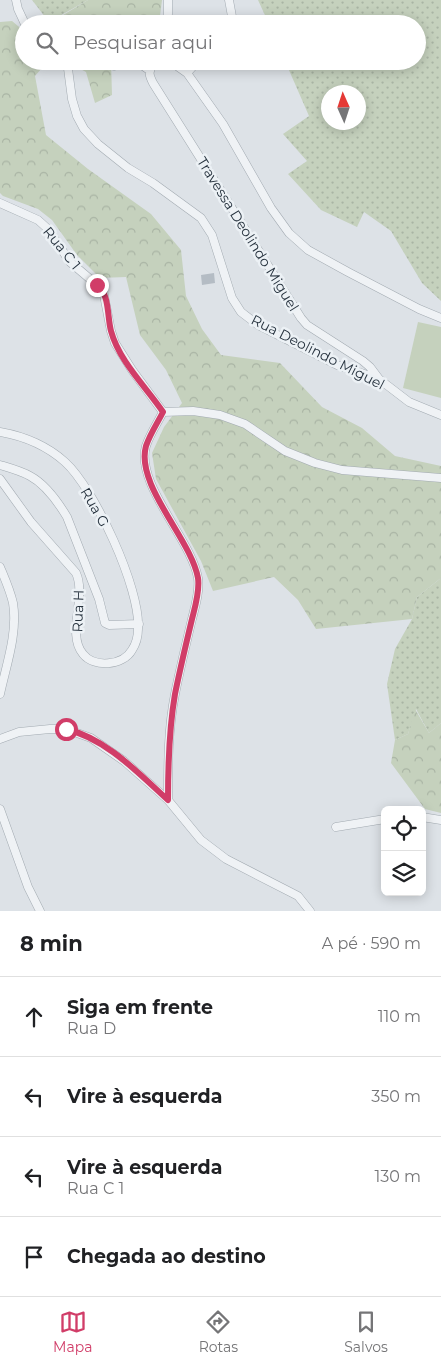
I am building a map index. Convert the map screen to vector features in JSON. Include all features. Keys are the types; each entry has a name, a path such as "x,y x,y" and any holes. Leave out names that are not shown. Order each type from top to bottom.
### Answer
{"street":[{"path":"16,0 21,15"},
{"path":"168,0 168,15"},
{"path":"229,0 231,15"},
{"name":"Rua Deolindo Miguel","path":"68,70 72,99 84,129 98,144 128,168 160,188 201,218 212,235 232,298 241,312 258,325 337,365 379,379 410,402 441,415"},
{"name":"Travessa Deolindo Miguel","path":"150,70 149,75 153,83 301,318 308,325 363,361 379,379"},
{"path":"182,70 187,73 223,124 271,208 289,233 308,250 326,261 419,309 441,318"},
{"path":"187,73 190,70"},
{"name":"Rua C 1","path":"0,203 38,220 48,229 70,262 103,290 115,343 163,412"},
{"path":"168,800 168,754 171,717 196,600 198,580 194,564 159,500 147,473 146,446 163,412 193,411 220,415 245,424 285,451 315,464 342,470 441,478"},
{"name":"Rua G","path":"0,432 14,434 37,444 65,462 74,472 113,539 134,597 139,624"},
{"path":"0,465 36,480 60,505 67,517 96,590 105,623 109,625 139,624"},
{"name":"Rua H","path":"0,479 31,522 76,573 79,584 77,644 83,655 99,663 116,662 123,659 132,652 139,624"},
{"path":"0,567 7,582 14,613 11,648 0,694"},
{"path":"0,739 19,732 50,729 77,732 91,738 124,761 168,800 184,822 201,840 226,859 298,896 310,911"},
{"path":"0,809 28,887 40,911"},
{"path":"426,818 441,820"},
{"path":"336,826 381,820"}],"green space":[{"path":"32,0 88,0 61,15 44,15"},
{"path":"88,0 162,0 160,15 63,15"},
{"path":"258,0 441,0 441,301 422,283 391,231 364,212 357,227 321,210 288,174 307,161 283,134 309,116 289,70 426,70 426,15 265,15"},
{"path":"12,21 15,24 15,70 40,70 35,76 46,135 88,169 151,214 181,250 186,296 202,329 221,355 280,363 322,407 362,428 395,456 441,466 441,578 417,597 412,619 316,629 298,600 274,577 213,591 201,561 156,479 152,453 164,427 182,403 166,370 140,335 126,277 100,278 77,255 52,220 38,209 3,196 0,193 0,22"},
{"path":"82,70 111,70 112,95 95,103 86,72"},
{"path":"418,322 441,327 441,398 403,388"},
{"path":"441,578 441,723 429,733 416,709 408,734 395,740 387,684 395,649 412,619 417,597"},
{"path":"415,709 429,733 441,723 441,813 426,809 426,806 423,806 391,763 395,740 408,734"}],"building":[{"path":"214,273 215,283 202,285 201,275"}],"route":[{"path":"66,729 91,738 124,761 168,800 168,754 171,717 196,600 198,580 194,564 159,500 147,473 146,446 163,412 115,343 104,292 97,285"}]}
